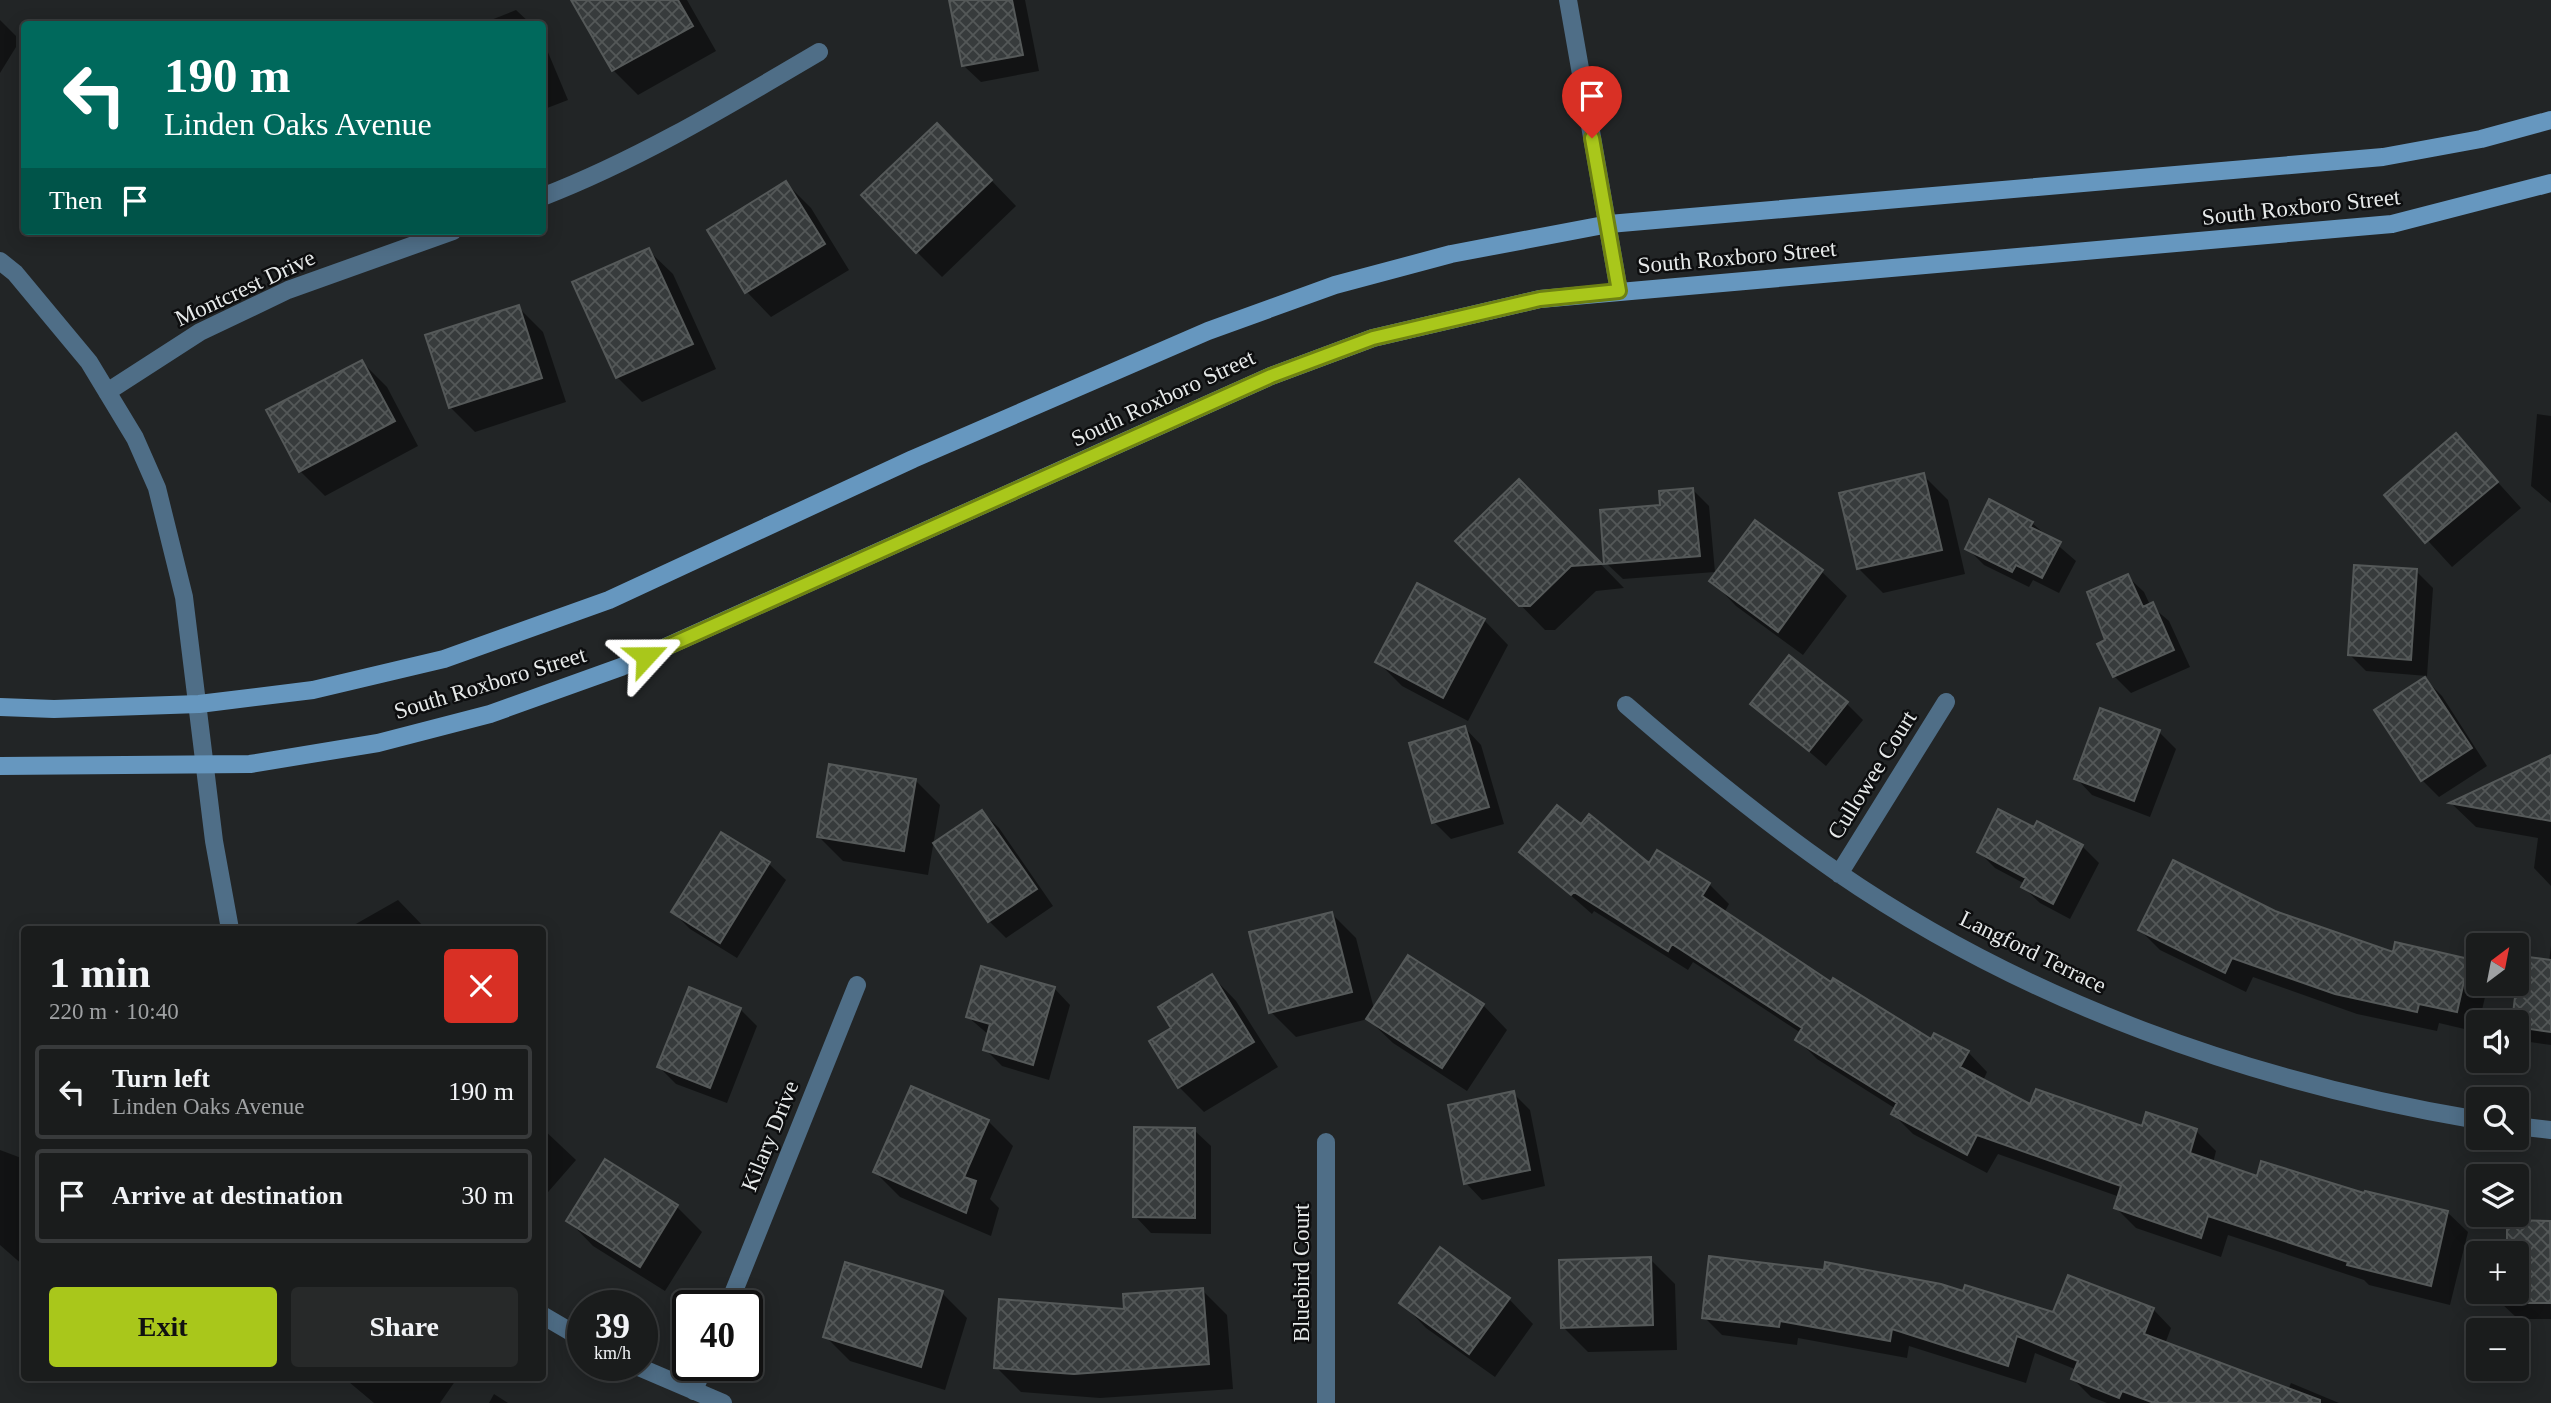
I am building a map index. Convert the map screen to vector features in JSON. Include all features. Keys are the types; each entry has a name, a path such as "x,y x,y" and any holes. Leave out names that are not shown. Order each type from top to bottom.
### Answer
{"street":[{"path":"1568,0 1619,291"},
{"path":"546,195 594,177 697,124 819,52"},
{"name":"South Roxboro Street","path":"0,707 67,709 199,704 313,690 444,659 609,600 902,464 1208,331 1391,268 1609,224 2382,156 2481,139 2551,120"},
{"name":"South Roxboro Street","path":"0,766 250,764 378,743 490,714 621,667 1271,376 1373,338 1540,299 2392,224 2551,183"},
{"name":"Montcrest Drive","path":"107,392 200,332 288,290 442,235"},
{"path":"0,261 15,273 89,362 135,438 157,488 184,597 214,841 229,926"},
{"name":"Cullowee Court","path":"1839,873 1946,702"},
{"name":"Langford Terrace","path":"1626,705 1733,797 1839,873 1934,931 2001,967 2118,1020 2214,1056 2312,1086 2412,1109 2466,1118"},
{"name":"Kilary Drive","path":"734,1290 857,985"},
{"path":"2529,1127 2551,1130"},
{"name":"Bluebird Court","path":"1326,1142 1326,1403"},
{"path":"546,1317 567,1330"},
{"path":"658,1375 723,1403"},
{"path":"694,1391 698,1381"}],"building":[{"path":"571,0 678,0 693,26 612,71"},
{"path":"949,0 1012,0 1023,55 962,66"},
{"path":"937,123 992,180 916,253 861,195"},
{"path":"786,181 825,244 745,293 707,230"},
{"path":"649,248 693,344 616,378 572,282"},
{"path":"519,305 542,378 449,408 425,335"},
{"path":"362,360 395,421 299,472 266,410"},
{"path":"2456,433 2498,482 2425,543 2384,495"},
{"path":"1924,473 1942,550 1857,569 1839,493"},
{"path":"1519,479 1602,564 1571,566 1530,606 1519,606 1455,541"},
{"path":"1693,488 1700,556 1604,564 1600,510 1660,505 1659,491"},
{"path":"1989,499 2033,522 2030,527 2061,542 2042,578 2016,565 2012,572 1965,549"},
{"path":"1755,520 1823,570 1778,632 1709,581"},
{"path":"2354,565 2417,569 2411,660 2348,655"},
{"path":"2128,574 2143,607 2153,602 2174,650 2113,677 2097,644 2105,640 2087,592"},
{"path":"1417,583 1485,619 1443,698 1375,662"},
{"path":"1789,655 1848,702 1809,751 1750,704"},
{"path":"2425,677 2472,748 2421,781 2374,710"},
{"path":"2100,708 2160,730 2134,801 2074,779"},
{"path":"1465,726 1489,807 1432,823 1409,743"},
{"path":"2551,755 2551,821 2449,803"},
{"path":"829,764 916,779 904,851 817,837"},
{"path":"1557,805 1581,824 1589,814 1649,863 1657,850 1710,883 1702,896 1831,982 1833,978 1931,1039 1934,1033 1969,1051 1960,1067 2030,1104 2036,1089 2142,1126 2146,1112 2197,1129 2190,1153 2257,1176 2261,1161 2364,1193 2365,1191 2448,1211 2431,1286 2347,1265 2348,1262 2208,1216 2201,1238 2114,1208 2121,1186 1977,1135 1967,1155 1891,1114 1897,1103 1795,1040 1802,1028 1672,944 1668,951 1574,892 1571,895 1519,852"},
{"path":"1998,809 2034,827 2037,821 2083,845 2053,904 2021,887 2026,878 1977,852"},
{"path":"982,810 1037,889 988,922 933,843"},
{"path":"721,832 770,862 720,943 671,912"},
{"path":"2173,860 2275,911 2393,952 2395,942 2466,958 2466,972 2457,1012 2419,1004 2417,1012 2335,994 2232,958 2225,973 2138,930"},
{"path":"1332,912 1352,992 1269,1013 1249,932"},
{"path":"1408,955 1484,1004 1442,1068 1366,1019"},
{"path":"2529,957 2551,960 2551,1032 2529,1029 2529,1010 2513,1010 2515,996 2529,996"},
{"path":"981,966 1055,987 1033,1065 983,1050 990,1024 966,1017"},
{"path":"1212,974 1254,1042 1178,1088 1149,1041 1171,1028 1158,1007"},
{"path":"689,987 741,1008 710,1088 657,1067"},
{"path":"911,1086 989,1120 964,1177 976,1181 966,1213 873,1172"},
{"path":"1514,1091 1530,1170 1464,1184 1448,1105"},
{"path":"1134,1127 1195,1128 1195,1218 1133,1217"},
{"path":"605,1159 678,1205 640,1267 566,1221"},
{"path":"2529,1221 2550,1221 2551,1303 2529,1303 2529,1241 2507,1241 2507,1227 2529,1227"},
{"path":"1440,1247 1510,1298 1469,1354 1399,1303"},
{"path":"1709,1256 1824,1270 1825,1262 1941,1284 1963,1291 1965,1285 2053,1312 2068,1275 2154,1308 2144,1334 2320,1400 2320,1403 2154,1403 2122,1391 2119,1398 2071,1379 2078,1361 2017,1336 2008,1366 1892,1329 1890,1341 1780,1321 1779,1327 1702,1318"},
{"path":"1651,1257 1653,1325 1561,1328 1559,1260"},
{"path":"845,1262 943,1291 921,1367 823,1337"},
{"path":"1203,1288 1209,1364 1074,1374 994,1368 999,1299 1124,1309 1123,1294"}],"route":[{"path":"646,656 1120,446 1271,376 1373,338 1540,299 1619,291 1592,138"}]}
